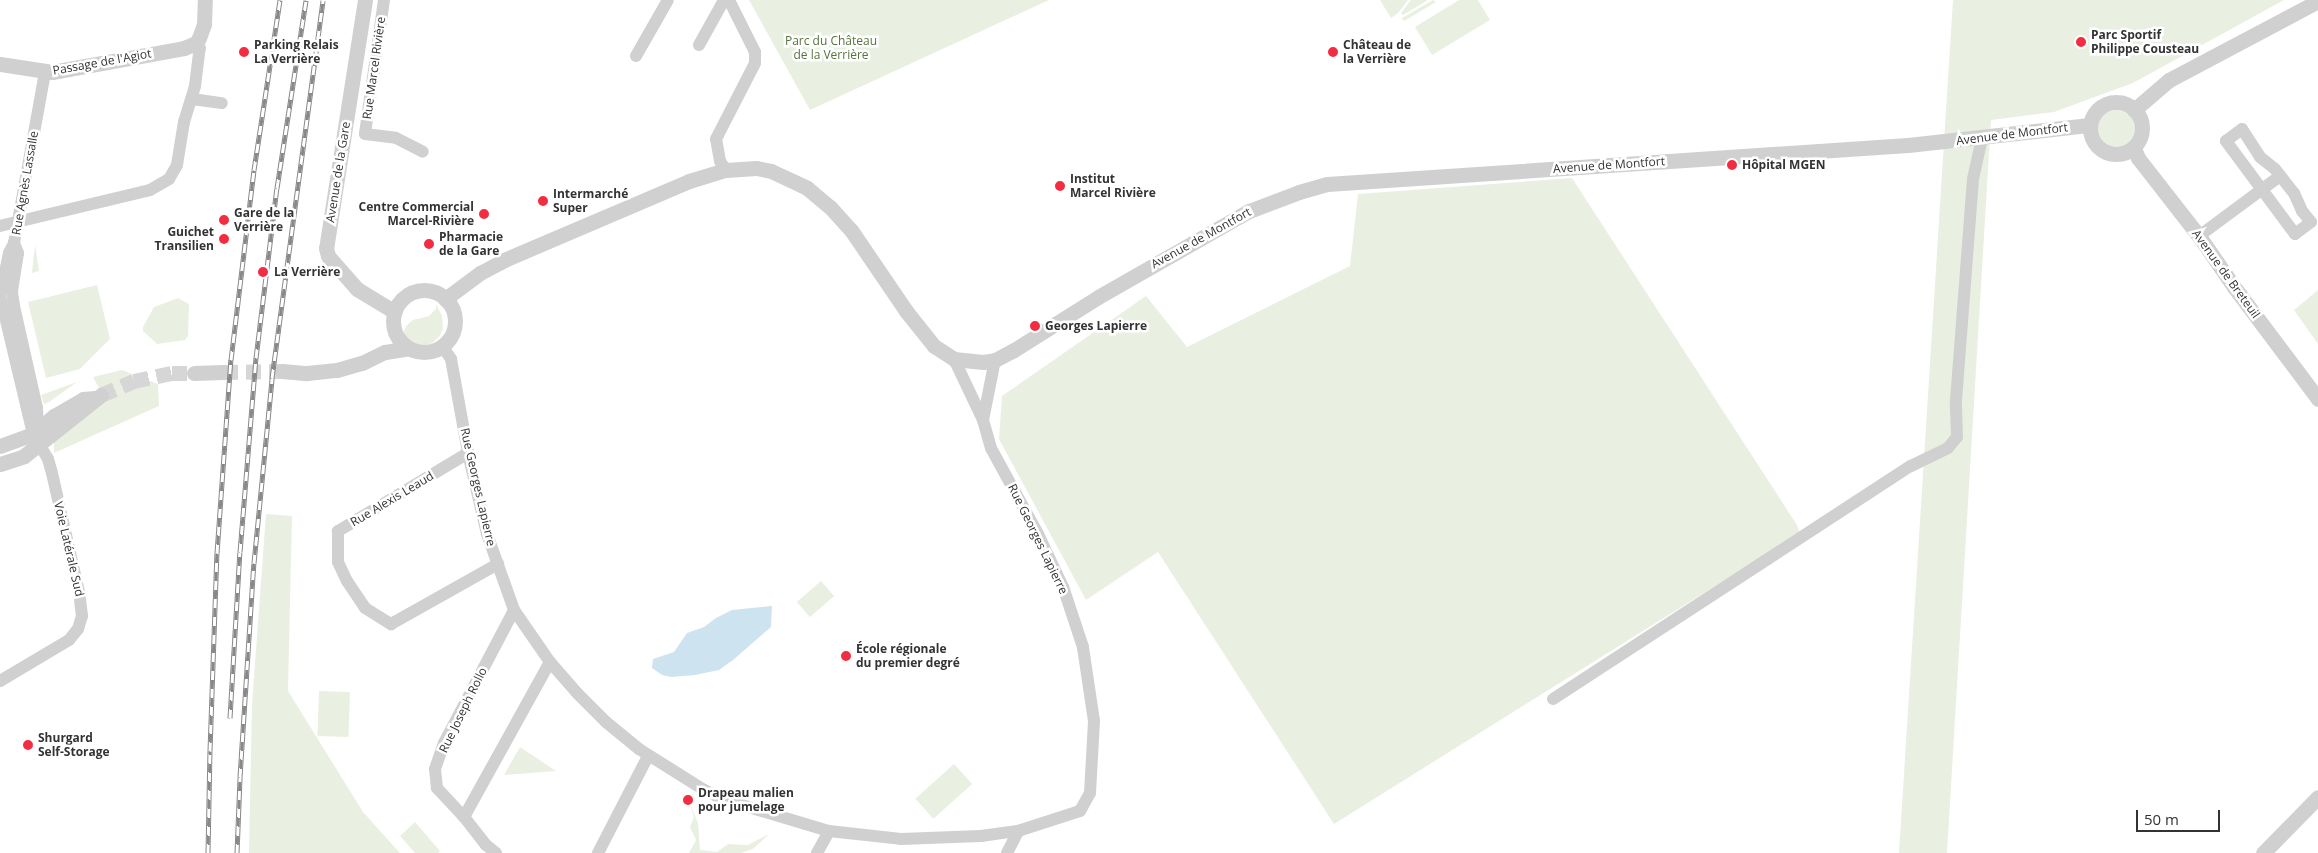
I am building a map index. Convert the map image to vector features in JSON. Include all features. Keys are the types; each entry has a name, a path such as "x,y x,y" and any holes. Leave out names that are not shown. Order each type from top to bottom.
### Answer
{"street":[{"path":"0,226 150,190 164,184 177,165 184,122 192,99 200,48 196,43 202,32 205,0"},
{"name":"Avenue de la Gare","path":"365,0 327,240 328,256 357,289 395,312"},
{"name":"Rue Marcel Rivière","path":"384,0 365,134 396,138 423,152"},
{"path":"636,56 668,0"},
{"path":"699,45 724,0"},
{"path":"726,170 720,161 716,139 755,63 756,52 728,0"},
{"path":"2134,110 2169,80 2317,6"},
{"path":"175,48 188,38 202,17"},
{"name":"Passage de l'Agiot","path":"0,64 45,72 72,69 175,48 184,48 196,43"},
{"name":"Rue Agnès Lassalle","path":"37,437 0,296 9,253 14,243 45,72"},
{"path":"192,99 222,103"},
{"path":"2120,103 2134,110 2142,125 2139,141 2134,148 2126,153 2108,153 2094,142 2090,125 2093,116 2105,105 2120,103"},
{"name":"Avenue de Montfort","path":"445,299 480,273 504,260 689,181 726,170 756,168 771,171 807,188 820,197 851,230 922,333 934,346 954,359 968,362 995,360 1098,297 1223,225 1271,202 1327,184 1908,145 2090,125"},
{"path":"2242,129 2260,157 2294,193 2302,211 2311,222 2295,234 2262,190 2226,140 2242,129"},
{"path":"345,130 365,134"},
{"path":"1553,699 1911,466 1948,448 1957,437 1956,400 1973,179 1982,138"},
{"name":"Avenue de Breteuil","path":"2134,148 2138,158 2199,236 2234,287 2318,400"},
{"path":"2199,236 2280,176"},
{"path":"14,243 18,254 13,281 14,306 37,408 37,437"},
{"path":"395,332 379,345 337,363 282,371 307,373 337,370 362,363 385,352 409,348 426,352 442,346 453,332 455,323 451,306 445,299 428,291 418,291 401,301 395,312 395,332 409,348"},
{"name":"Rue Georges Lapierre","path":"442,346 451,359 468,454 487,534 514,610 550,662 577,693 606,722 648,756 704,790 725,800 829,831 901,839 981,836 1018,831 1080,811 1090,793 1094,721 1083,647 1063,587 1019,497 991,448 982,420 954,359"},
{"path":"982,420 995,360"},
{"path":"194,373 223,372"},
{"path":"0,464 24,456 54,416 83,399 99,396"},
{"path":"0,446 37,437"},
{"path":"0,456 21,449 37,437"},
{"name":"Voie Latérale Sud","path":"0,681 69,640 78,629 82,616 79,592 52,473 48,458 37,437"},
{"name":"Rue Alexis Leaud","path":"468,454 338,531 338,562 347,581 365,608 391,624 498,564"},
{"name":"Rue Joseph Rollo","path":"496,853 486,845 464,817 437,788 435,769 444,743 514,610"},
{"path":"464,817 550,662"},
{"path":"598,853 648,756"},
{"path":"2263,853 2318,797"},
{"path":"817,853 829,831"},
{"path":"1007,853 1018,831"}],"green space":[{"name":"Parc du Château de la Verrière","path":"749,0 1049,0 810,110"},
{"path":"1380,0 1408,0 1398,13 1391,18"},
{"path":"1411,0 1428,0 1403,15 1401,13"},
{"path":"1433,0 1436,2 1404,21 1402,18"},
{"path":"1459,0 1478,0 1490,20 1432,55 1415,27"},
{"path":"1953,0 2284,0 2133,83 2054,112 1991,120 1947,853 1899,853"},
{"path":"2112,110 2120,110 2127,113 2133,119 2136,130 2133,141 2127,147 2120,150 2112,150 2105,147 2099,141 2096,134 2096,126 2099,119 2105,113"},
{"path":"1572,178 1797,525 1800,533 1334,824 1158,552 1086,600 999,439 1002,396 1146,296 1187,347 1350,266 1358,194"},
{"path":"35,245 39,271 32,273"},
{"path":"471,247 477,250 474,256 468,258 459,254 460,250"},
{"path":"97,285 110,339 80,369 46,378 28,302"},
{"path":"2318,290 2318,344 2294,310"},
{"path":"178,298 189,304 188,336 185,340 157,344 143,331 143,327 154,307"},
{"path":"436,304 442,316 443,329 439,337 432,343 424,346 413,343 405,338 403,334 406,326 413,320 429,316 436,309"},
{"path":"122,370 158,384 159,406 54,453 54,442 106,401 93,377"},
{"path":"77,382 49,402 44,404 41,395"},
{"path":"266,514 292,516 288,691 363,812 400,853 249,853 252,704"},
{"path":"821,581 834,596 810,617 797,602"},
{"path":"319,691 350,692 348,737 317,736"},
{"path":"520,747 556,771 504,775"},
{"path":"954,764 972,784 933,819 915,799"},
{"path":"688,800 698,823 700,850 717,852 728,844 748,845 769,834 753,849 741,853 689,853 696,840 690,827 694,817"},
{"path":"415,822 440,851 438,853 415,853 400,836"}],"water":[{"path":"772,606 771,627 719,670 671,677 662,675 652,668 653,659 674,652 687,633 704,627 716,618 732,610"}],"tunnel":[{"path":"223,372 282,371"},
{"path":"101,395 134,381 172,373 194,373"}],"railway":[{"path":"208,853 217,553 231,360 254,170 280,0"},
{"path":"230,718 240,552 256,358 277,188 306,0"},
{"path":"237,853 254,563 272,378 323,0"}],"place":[{"name":"Parc Sportif Philippe Cousteau","path":"2081,42"},
{"name":"Parking Relais La Verrière","path":"244,52"},
{"name":"Château de la Verrière","path":"1333,52"},
{"name":"Hôpital MGEN","path":"1732,165"},
{"name":"Institut Marcel Rivière","path":"1060,186"},
{"name":"Intermarché Super","path":"543,201"},
{"name":"Centre Commercial Marcel-Rivière","path":"484,214"},
{"name":"Gare de la Verrière","path":"224,220"},
{"name":"Guichet Transilien","path":"224,239"},
{"name":"Pharmacie de la Gare","path":"429,244"},
{"name":"La Verrière","path":"263,272"},
{"name":"Georges Lapierre","path":"1035,326"},
{"name":"École régionale du premier degré","path":"846,656"},
{"name":"Shurgard Self-Storage","path":"28,745"},
{"name":"Drapeau malien pour jumelage","path":"688,800"}]}
